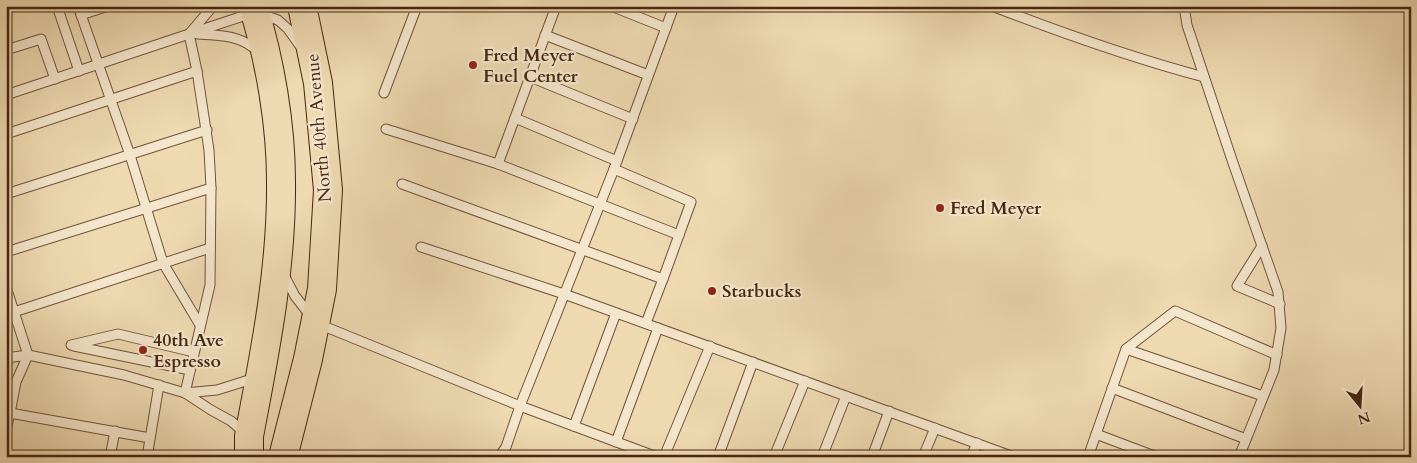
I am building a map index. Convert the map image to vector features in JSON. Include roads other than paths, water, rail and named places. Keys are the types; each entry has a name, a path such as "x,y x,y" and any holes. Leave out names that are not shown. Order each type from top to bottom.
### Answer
{"main road":[{"name":"North 40th Avenue","path":"283,457 316,323 322,289 328,190 318,83 302,6"},
{"path":"249,446 277,262 281,181 275,104 270,72 255,8"}],"lane":[{"path":"57,6 79,71"},
{"path":"108,6 80,11 130,155 163,263 200,325"},
{"path":"189,34 213,6"},
{"path":"384,93 417,6"},
{"path":"498,164 556,6"},
{"path":"611,6 666,28"},
{"path":"499,457 506,447 520,406 616,165 674,6"},
{"path":"992,6 1146,61 1204,77"},
{"path":"1184,6 1187,25 1278,292 1280,304 1282,328 1274,370 1238,457"},
{"path":"6,95 189,34 255,8 278,20 288,29 302,48 318,83"},
{"path":"185,393 210,285 211,188 207,130 198,71 189,34"},
{"path":"189,34 228,35 253,46 263,58 270,72"},
{"path":"545,35 648,75"},
{"path":"6,50 42,39 55,79"},
{"path":"6,134 198,71"},
{"path":"530,77 633,119"},
{"path":"515,118 691,202 646,324"},
{"path":"386,129 498,164 679,235"},
{"path":"6,194 207,130"},
{"path":"402,184 663,279"},
{"path":"6,252 211,188"},
{"path":"1262,246 1238,286 1280,304"},
{"path":"420,247 564,294 1014,457"},
{"path":"14,312 210,248"},
{"path":"277,262 295,296 316,323 520,406 657,457"},
{"path":"6,287 28,355 16,382 6,430"},
{"path":"1088,457 1126,349 1175,311 1277,355"},
{"path":"574,426 616,313"},
{"path":"616,442 658,328"},
{"path":"190,370 71,345 118,334 194,352"},
{"path":"664,457 710,346"},
{"path":"1126,349 1264,396"},
{"path":"6,358 28,355 124,375 185,393 210,410 231,421 249,446"},
{"path":"718,457 753,362"},
{"path":"185,393 217,390 260,377"},
{"path":"774,457 805,381"},
{"path":"147,457 158,384"},
{"path":"1112,388 1246,439"},
{"path":"822,457 846,396"},
{"path":"872,457 889,412"},
{"path":"10,413 150,438"},
{"path":"923,457 935,428"},
{"path":"110,457 116,432"},
{"path":"1096,434 1157,457"},
{"path":"971,457 976,443"}],"place":[{"name":"Fred Meyer Fuel Center","path":"473,65"},
{"name":"Fred Meyer","path":"940,208"},
{"name":"Starbucks","path":"712,291"},
{"name":"40th Ave Espresso","path":"143,350"}]}
